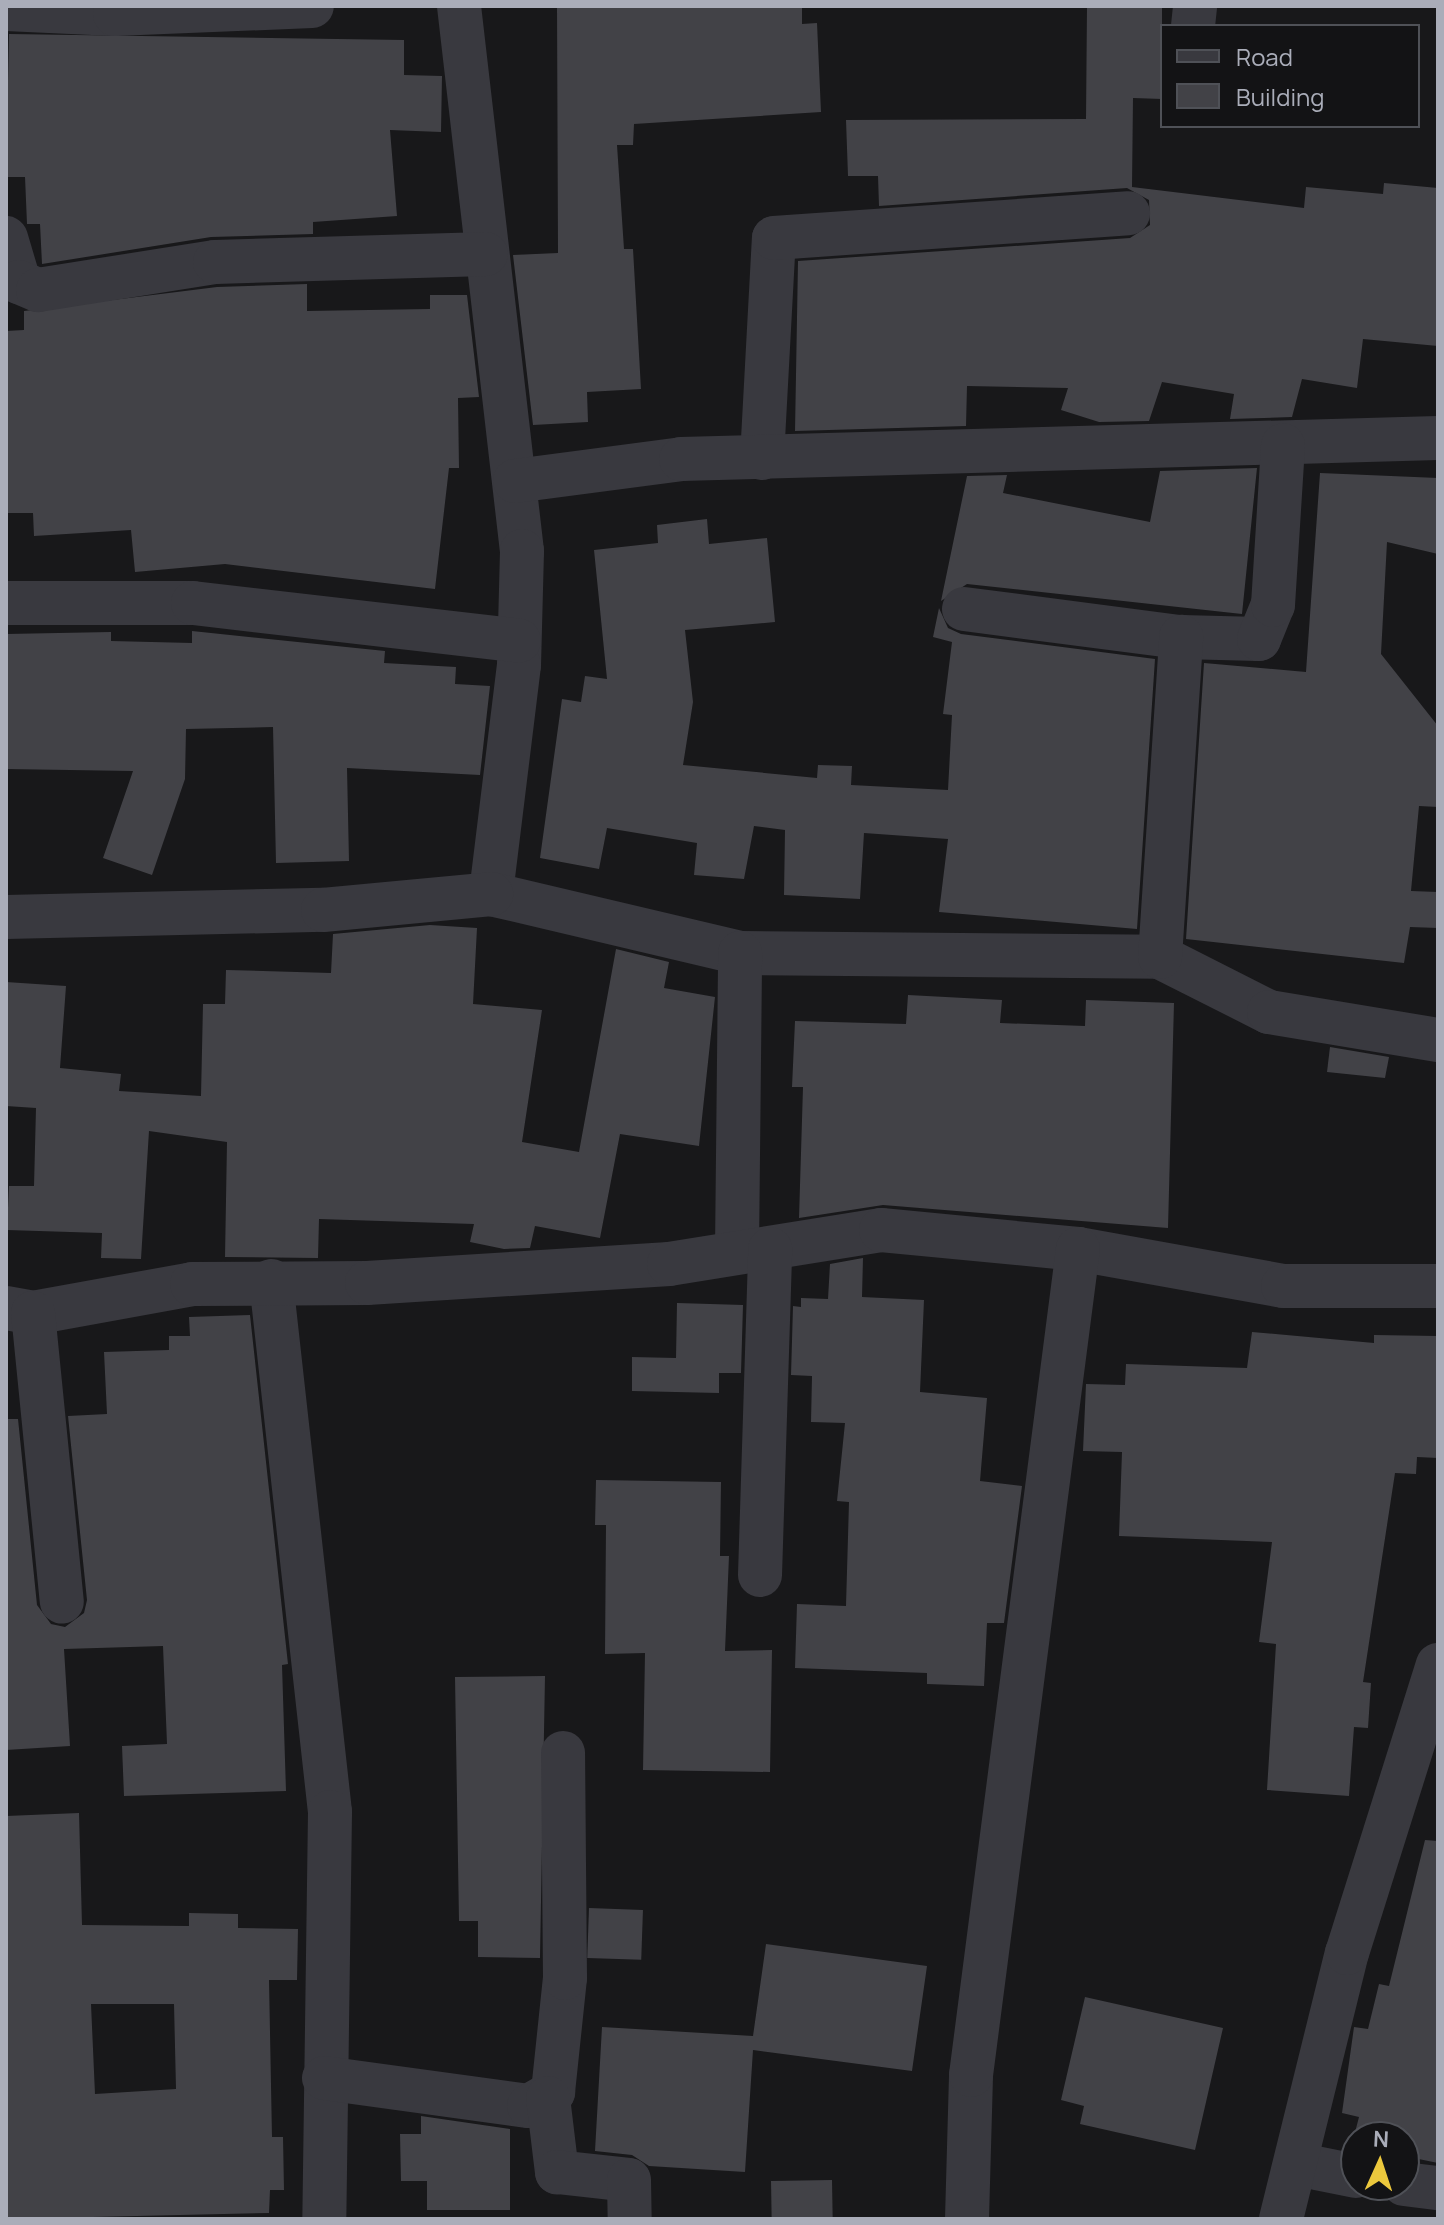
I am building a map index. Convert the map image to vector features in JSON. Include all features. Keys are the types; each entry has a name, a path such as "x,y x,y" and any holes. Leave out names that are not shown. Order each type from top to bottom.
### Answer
{"street":[{"path":"6,9 115,14 312,6"},
{"path":"459,6 515,481 519,641 491,894"},
{"path":"762,458 774,238 1128,213"},
{"path":"6,238 19,282 38,290 215,262 382,263 486,254"},
{"path":"515,481 681,459 1283,445 1438,438"},
{"path":"964,609 1181,637 1249,642 1268,629 1283,445"},
{"path":"6,603 193,603 519,641"},
{"path":"1160,957 1181,637"},
{"path":"6,917 323,910 491,894 740,953 1160,957 1269,1012 1438,1040"},
{"path":"740,953 754,1250 760,1575"},
{"path":"62,1602 20,1311 173,1285 569,1273 754,1250 881,1230 1078,1249 1283,1286 1438,1286"},
{"path":"967,2219 971,2075 1078,1249"},
{"path":"271,1281 330,1812 324,2219"},
{"path":"1281,2219 1347,1953 1438,1665"},
{"path":"563,1753 565,1978 548,2098 557,2172 629,2180 630,2219"},
{"path":"324,2078 529,2106 548,2098"},
{"path":"1296,2164 1340,2173"}],"building":[{"path":"557,6 802,6 802,24 817,23 821,112 634,124 633,145 617,145 624,249 633,249 641,389 587,392 588,422 533,425 513,255 558,253"},
{"path":"1087,6 1162,6 1160,99 1133,98 1132,187 1304,208 1306,187 1383,194 1384,183 1438,188 1438,346 1363,339 1357,388 1302,379 1292,417 1230,419 1234,394 1162,382 1149,421 1099,422 1061,410 1068,388 967,386 966,426 795,431 798,261 1130,238 1150,225 1149,200 1127,188 879,206 878,176 848,176 846,120 1086,119"},
{"path":"9,34 404,40 404,75 442,76 441,132 390,130 397,216 313,222 313,234 211,237 42,264 40,224 27,224 25,177 6,177"},
{"path":"307,284 307,311 430,309 430,295 467,295 479,397 458,398 459,468 449,468 435,589 225,564 135,572 131,530 34,536 33,513 6,513 6,331 24,330 24,311 217,287"},
{"path":"1257,468 1242,614 967,584 941,601 967,476 1007,475 1003,493 1150,522 1160,471"},
{"path":"1320,473 1438,478 1438,554 1387,542 1381,654 1438,726 1438,807 1419,806 1411,891 1438,892 1438,928 1410,927 1404,963 1186,939 1204,663 1306,672"},
{"path":"707,519 709,544 767,538 775,622 685,630 693,702 683,765 817,778 818,765 852,766 851,785 948,790 952,715 943,714 952,642 933,637 939,608 948,628 961,634 1155,659 1137,929 939,912 948,839 864,833 860,899 784,895 785,830 754,826 744,879 694,875 697,843 607,828 599,869 540,858 562,699 581,702 585,676 607,679 594,550 658,543 657,525"},
{"path":"192,631 385,651 384,663 456,667 455,684 490,686 480,775 347,768 349,861 276,863 273,727 186,729 185,779 152,875 103,858 133,771 6,769 6,634 111,632 111,641 192,643"},
{"path":"430,925 477,928 473,1004 542,1010 522,1142 579,1152 616,949 669,962 664,988 715,997 699,1146 620,1134 600,1238 535,1226 530,1248 504,1249 470,1242 474,1224 319,1219 318,1258 225,1257 227,1142 149,1131 141,1259 101,1258 102,1233 7,1230 9,1186 34,1186 36,1108 6,1106 6,982 66,986 60,1068 121,1074 119,1091 201,1096 203,1004 225,1004 226,970 331,973 333,934"},
{"path":"908,995 1002,1000 1000,1023 1085,1026 1086,1000 1174,1003 1168,1228 883,1205 799,1218 803,1087 792,1087 795,1021 906,1024"},
{"path":"1330,1047 1389,1057 1385,1078 1327,1072"},
{"path":"863,1258 862,1297 924,1300 920,1392 987,1398 980,1481 1022,1486 1004,1623 987,1623 984,1686 927,1684 927,1673 795,1668 797,1604 846,1606 849,1502 837,1501 845,1423 811,1422 812,1376 791,1375 793,1306 801,1307 801,1298 828,1299 830,1264"},
{"path":"677,1303 743,1305 741,1373 719,1373 719,1393 632,1391 632,1357 676,1358"},
{"path":"250,1315 288,1664 282,1665 286,1791 124,1796 122,1746 167,1744 163,1646 64,1649 70,1746 6,1750 6,1419 18,1419 37,1605 51,1624 65,1627 84,1613 87,1600 68,1416 107,1414 104,1352 169,1350 169,1336 190,1336 189,1317"},
{"path":"1252,1332 1374,1343 1374,1335 1438,1336 1438,1458 1417,1457 1416,1474 1395,1473 1363,1682 1371,1683 1368,1728 1354,1727 1349,1796 1267,1790 1276,1644 1259,1642 1272,1542 1119,1536 1122,1452 1083,1451 1086,1384 1125,1385 1126,1364 1247,1368"},
{"path":"596,1480 721,1482 720,1556 729,1556 725,1651 772,1650 770,1772 643,1770 645,1653 605,1654 606,1525 595,1525"},
{"path":"545,1676 540,1958 478,1957 478,1921 459,1921 455,1677"},
{"path":"79,1813 82,1925 189,1926 189,1913 238,1914 238,1928 298,1929 297,1980 269,1980 272,2137 283,2137 284,2190 270,2190 269,2213 6,2219 6,1816","holes":["91,2004 174,2004 176,2089 95,2094"]},
{"path":"1425,1840 1438,1841 1438,2163 1420,2159 1420,2121 1358,2121 1359,2117 1342,2113 1354,2027 1368,2029 1379,1984 1389,1986"},
{"path":"589,1908 643,1910 641,1960 587,1958"},
{"path":"766,1944 927,1966 912,2071 753,2050 745,2172 649,2166 632,2155 595,2151 602,2027 753,2036"},
{"path":"1085,1997 1223,2028 1195,2150 1080,2124 1084,2106 1061,2100"},
{"path":"421,2116 510,2129 510,2210 427,2210 427,2181 401,2181 400,2134 421,2134"},
{"path":"832,2180 833,2219 772,2219 771,2181"}]}
